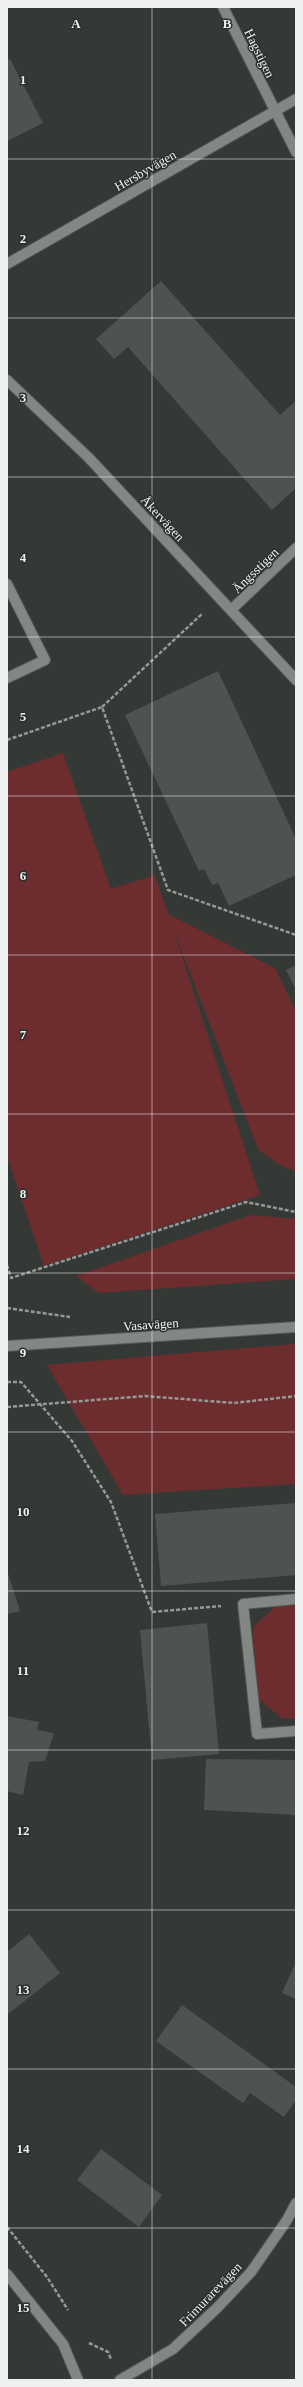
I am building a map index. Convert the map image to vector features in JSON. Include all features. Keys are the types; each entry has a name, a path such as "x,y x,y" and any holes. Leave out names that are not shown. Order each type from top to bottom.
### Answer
{"street":[{"name":"Hagstigen","path":"223,7 274,111 296,152"},
{"name":"Hersbyvägen","path":"7,264 296,99"},
{"name":"Åkervägen","path":"7,380 89,458 296,680"},
{"name":"Ängsstigen","path":"231,610 296,548"},
{"path":"7,584 45,660 7,678"},
{"name":"Vasavägen","path":"7,1346 296,1327"},
{"path":"296,1599 244,1604 257,1734 296,1731"},
{"name":"Frimurarevägen","path":"120,2380 173,2349 218,2308 251,2272 287,2220 296,2203"},
{"path":"7,2274 63,2344 78,2380"}],"path":[{"path":"7,740 102,707 206,611"},
{"path":"102,707 168,890 296,935"},
{"path":"7,1265 12,1278 246,1202 296,1212"},
{"path":"7,1382 21,1382 40,1403 72,1441 111,1502 152,1612 244,1604"},
{"path":"7,1407 40,1403 145,1396 234,1403 296,1396"},
{"path":"7,2227 47,2277 72,2317"},
{"path":"84,2336 88,2343 108,2352"}],"shaded area":[{"path":"63,753 111,889 155,875 168,914 275,968 296,1011 296,1172 278,1164 258,1149 172,926 260,1195 44,1266 7,1156 7,772"},
{"path":"251,1215 296,1219 296,1279 99,1293 76,1276"},
{"path":"296,1344 296,1484 123,1495 47,1365"},
{"path":"296,1604 296,1718 283,1719 257,1698 253,1627 276,1606"}],"building":[{"path":"10,59 43,123 7,141 7,60"},
{"path":"161,281 280,415 296,401 296,488 272,510 128,347 114,359 96,339"},
{"path":"218,671 296,839 296,875 229,906 218,883 212,885 204,869 199,871 125,715"},
{"path":"296,965 296,990 286,970"},
{"path":"296,1503 296,1575 161,1586 155,1514"},
{"path":"7,1570 20,1611 7,1614"},
{"path":"207,1623 219,1754 152,1760 140,1630"},
{"path":"7,1716 39,1722 37,1730 54,1733 45,1761 29,1762 23,1795 7,1791"},
{"path":"206,1759 296,1760 296,1815 204,1810"},
{"path":"29,1934 60,1973 7,2015 7,1952"},
{"path":"296,1962 296,1999 282,1993"},
{"path":"182,2005 296,2087 296,2100 284,2117 250,2093 243,2103 156,2041"},
{"path":"101,2149 162,2195 139,2227 77,2180"}]}
